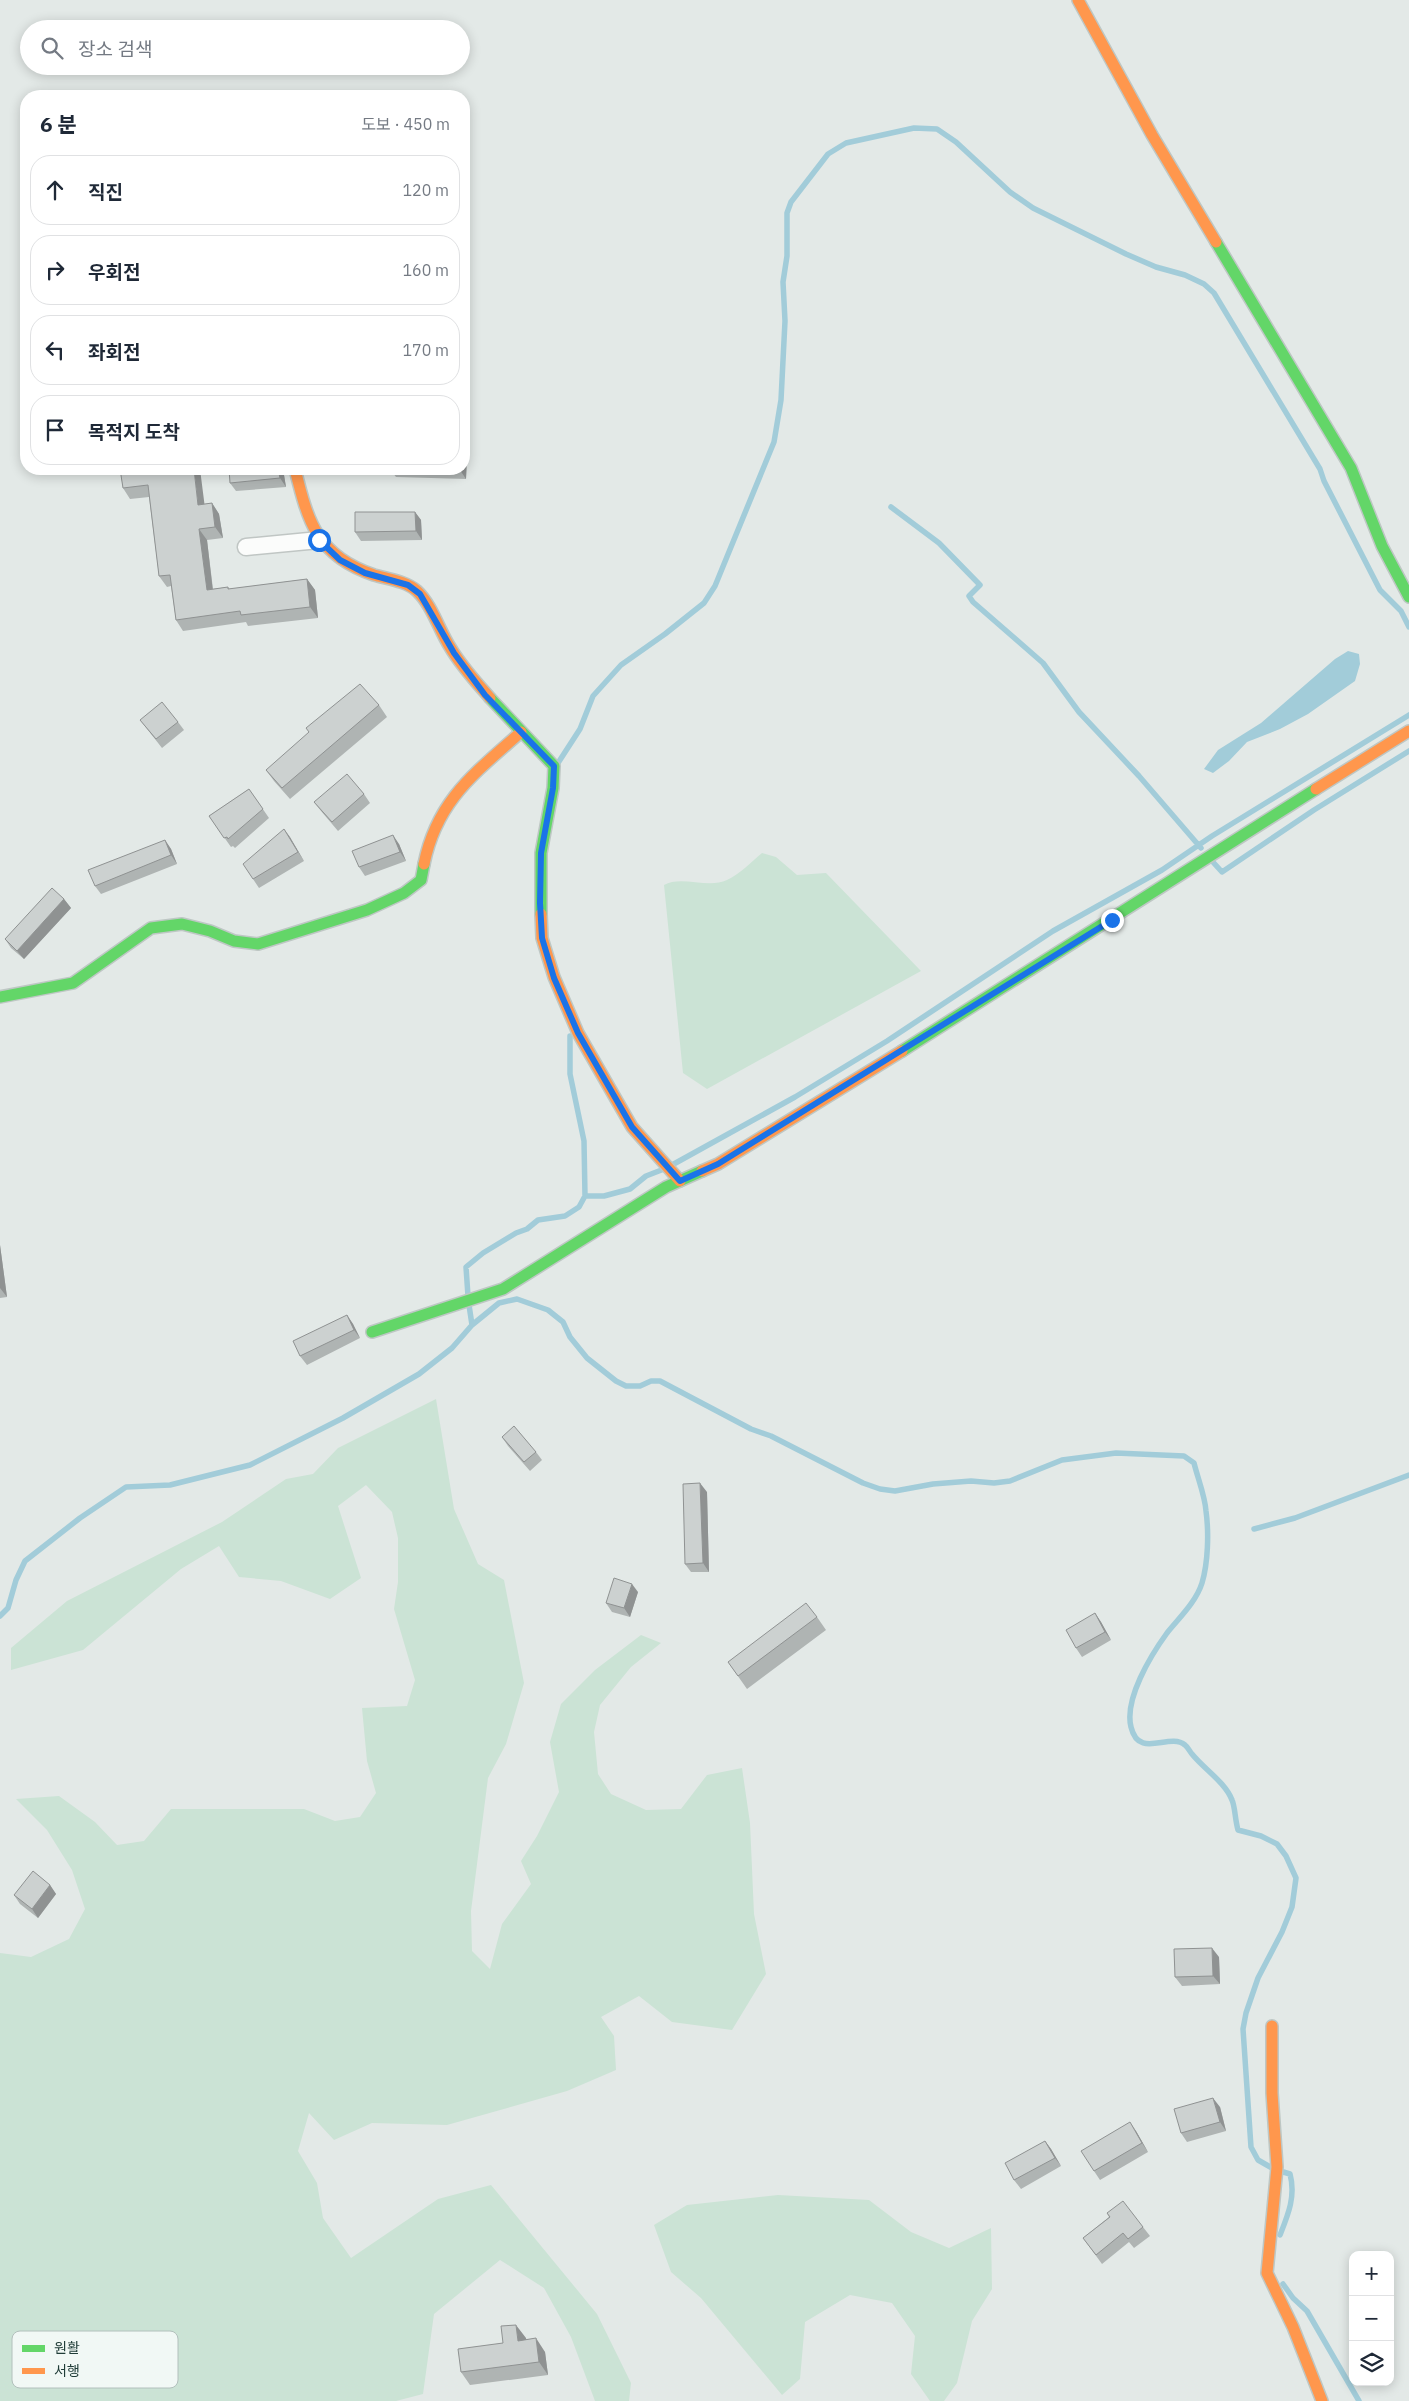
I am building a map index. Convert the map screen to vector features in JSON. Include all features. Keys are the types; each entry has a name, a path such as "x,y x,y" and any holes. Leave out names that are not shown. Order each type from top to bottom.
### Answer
{"street":[{"path":"1078,0 1152,135 1351,468 1382,546 1409,597"},
{"path":"296,475 307,518 319,540 340,560 365,573 408,585 420,594 454,653 485,695 554,766 553,788 541,853 540,903 542,938 554,978 578,1033 632,1127 680,1181"},
{"path":"246,546 319,540"},
{"path":"372,1332 429,1312 503,1290 666,1187 718,1164 894,1056 1409,731"},
{"path":"0,997 73,983 151,928 182,924 210,931 234,941 258,944 367,910 404,893 420,880 428,844 443,811 462,785 521,732"},
{"path":"1272,2026 1272,2093 1277,2167 1266,2273 1293,2327 1322,2401"}],"green space":[{"path":"762,853 776,857 797,875 826,873 921,971 707,1089 683,1073 664,885 678,881 712,883 727,880"},
{"path":"436,1399 454,1509 478,1564 504,1580 524,1683 506,1744 488,1778 471,1911 472,1951 490,1969 502,1924 531,1884 521,1861 537,1836 559,1792 550,1742 561,1704 595,1670 641,1635 661,1643 631,1667 600,1705 594,1732 598,1774 611,1794 646,1810 681,1809 707,1775 742,1768 750,1823 754,1914 766,1974 732,2030 672,2022 639,1996 601,2017 614,2036 616,2070 567,2091 447,2125 372,2123 334,2140 309,2113 298,2151 317,2183 323,2218 351,2258 438,2199 491,2185 597,2314 631,2383 629,2401 595,2401 571,2337 544,2288 500,2260 434,2314 423,2394 396,2401 0,2401 0,1953 31,1957 69,1939 85,1909 72,1870 47,1830 16,1799 59,1796 95,1822 117,1845 144,1841 171,1809 304,1809 335,1821 360,1817 376,1793 367,1761 362,1708 407,1706 415,1680 394,1609 398,1582 398,1538 392,1512 366,1485 338,1506 361,1578 330,1599 281,1581 239,1577 219,1546 181,1569 83,1650 11,1670 11,1648 67,1601 222,1522 286,1479 313,1474 338,1448"},
{"path":"778,2195 869,2200 911,2232 949,2248 991,2228 992,2289 972,2321 957,2383 944,2401 930,2401 911,2374 915,2336 892,2303 850,2295 805,2322 800,2379 782,2395 701,2298 671,2272 654,2225 687,2205"}],"water":[{"path":"1348,651 1359,654 1360,664 1355,681 1308,714 1280,729 1247,742 1229,761 1213,773 1204,769 1218,750 1261,723 1335,659"}],"building":[{"path":"121,475 195,475 198,505 212,503 215,527 199,529 207,590 307,579 310,607 241,615 240,611 176,620 170,575 159,576 148,485 123,488"},
{"path":"229,475 279,475 280,478 230,483"},
{"path":"355,512 415,512 416,531 355,532"},
{"path":"360,684 379,705 282,788 266,770 309,732 306,728"},
{"path":"162,702 178,722 156,739 140,720"},
{"path":"347,774 364,794 332,822 314,802"},
{"path":"249,789 263,809 228,839 227,837 224,838 209,816"},
{"path":"284,829 298,852 253,879 243,864"},
{"path":"393,835 400,852 359,867 352,851"},
{"path":"165,840 171,855 95,886 88,870"},
{"path":"52,888 64,899 17,951 5,939"},
{"path":"347,1315 354,1330 300,1356 293,1341"},
{"path":"514,1426 536,1452 524,1462 502,1437"},
{"path":"700,1483 703,1563 685,1564 683,1484"},
{"path":"614,1578 632,1584 624,1608 606,1603"},
{"path":"806,1603 817,1617 738,1676 728,1662"},
{"path":"1095,1613 1105,1632 1076,1648 1066,1630"},
{"path":"33,1871 50,1885 32,1909 14,1895"},
{"path":"1212,1948 1213,1976 1175,1977 1174,1949"},
{"path":"1213,2098 1220,2122 1181,2133 1174,2109"},
{"path":"1130,2122 1142,2143 1094,2171 1081,2151"},
{"path":"1045,2141 1055,2158 1014,2180 1005,2163"},
{"path":"1123,2201 1143,2227 1128,2239 1123,2233 1096,2255 1083,2238 1110,2217 1107,2213"},
{"path":"516,2325 518,2341 536,2338 539,2362 461,2372 458,2349 503,2343 501,2326"}],"waterway":[{"path":"558,763 580,729 593,696 621,665 704,603 715,586 774,442 781,400 785,321 783,282 787,256 787,213 791,202 828,154 846,143 914,128 937,129 956,142 1010,192 1033,208 1126,254 1156,267 1185,275 1204,284 1214,293 1320,469 1324,481 1380,590 1401,611 1409,627"},
{"path":"891,507 939,543 980,585 969,596 973,602 1043,663 1079,712 1139,776 1201,848"},
{"path":"672,1165 795,1097 887,1041 1053,931 1162,870 1212,836 1409,715"},
{"path":"1212,861 1222,872 1314,810 1409,751"},
{"path":"468,1296 466,1267 483,1253 516,1233 527,1229 538,1220 565,1216 579,1207 585,1196 584,1141 570,1074 570,1036"},
{"path":"585,1196 604,1196 630,1189 646,1176 664,1169"},
{"path":"0,1616 8,1608 16,1580 25,1561 80,1518 126,1487 170,1485 250,1465 343,1418 419,1374 452,1348 472,1325 499,1303 517,1299 548,1310 563,1322 570,1337 587,1358 616,1381 626,1386 640,1386 651,1381 660,1381 751,1429 771,1436 863,1483 880,1489 895,1491 933,1484 971,1481 994,1483 1010,1481 1062,1460 1116,1453 1184,1456 1194,1463 1203,1493 1208,1538 1204,1575 1196,1597 1167,1633 1140,1678 1131,1704 1131,1727 1135,1737 1141,1742 1155,1744 1171,1741 1186,1746 1229,1793 1233,1803 1238,1830 1261,1836 1277,1844 1286,1856 1296,1878 1292,1907 1282,1932 1258,1978 1246,2013 1243,2029 1251,2147 1258,2160 1272,2168"},
{"path":"469,1305 472,1325"},
{"path":"1254,1529 1295,1518 1409,1475"},
{"path":"1280,2171 1290,2174 1292,2198 1280,2235"},
{"path":"1283,2284 1293,2298 1307,2311 1359,2401"}],"traffic: fast":[{"path":"1216,242 1351,468 1382,546 1409,597"},
{"path":"490,698 554,766 553,788 541,853 541,914"},
{"path":"902,1051 1316,789"},
{"path":"0,997 73,983 151,928 182,924 210,931 234,941 258,944 367,910 404,893 421,880 424,864"},
{"path":"372,1332 503,1289 666,1187 702,1171"}],"traffic: slow":[{"path":"1078,0 1152,135 1216,242"},
{"path":"297,475 311,521 327,547 339,558 355,567 402,583 417,591 427,603 454,654 490,698"},
{"path":"1316,789 1409,731"},
{"path":"424,864 438,822 448,805 460,789 521,732"},
{"path":"541,914 542,938 554,977 578,1033 632,1127 680,1181"},
{"path":"702,1171 718,1164 902,1051"},
{"path":"1272,2026 1272,2093 1277,2167 1267,2273 1293,2327 1322,2401"}],"route":[{"path":"319,540 340,560 365,573 408,585 420,594 454,653 485,695 554,766 553,788 541,853 540,903 542,938 554,978 578,1033 632,1127 680,1181 718,1164 1112,920"}]}
